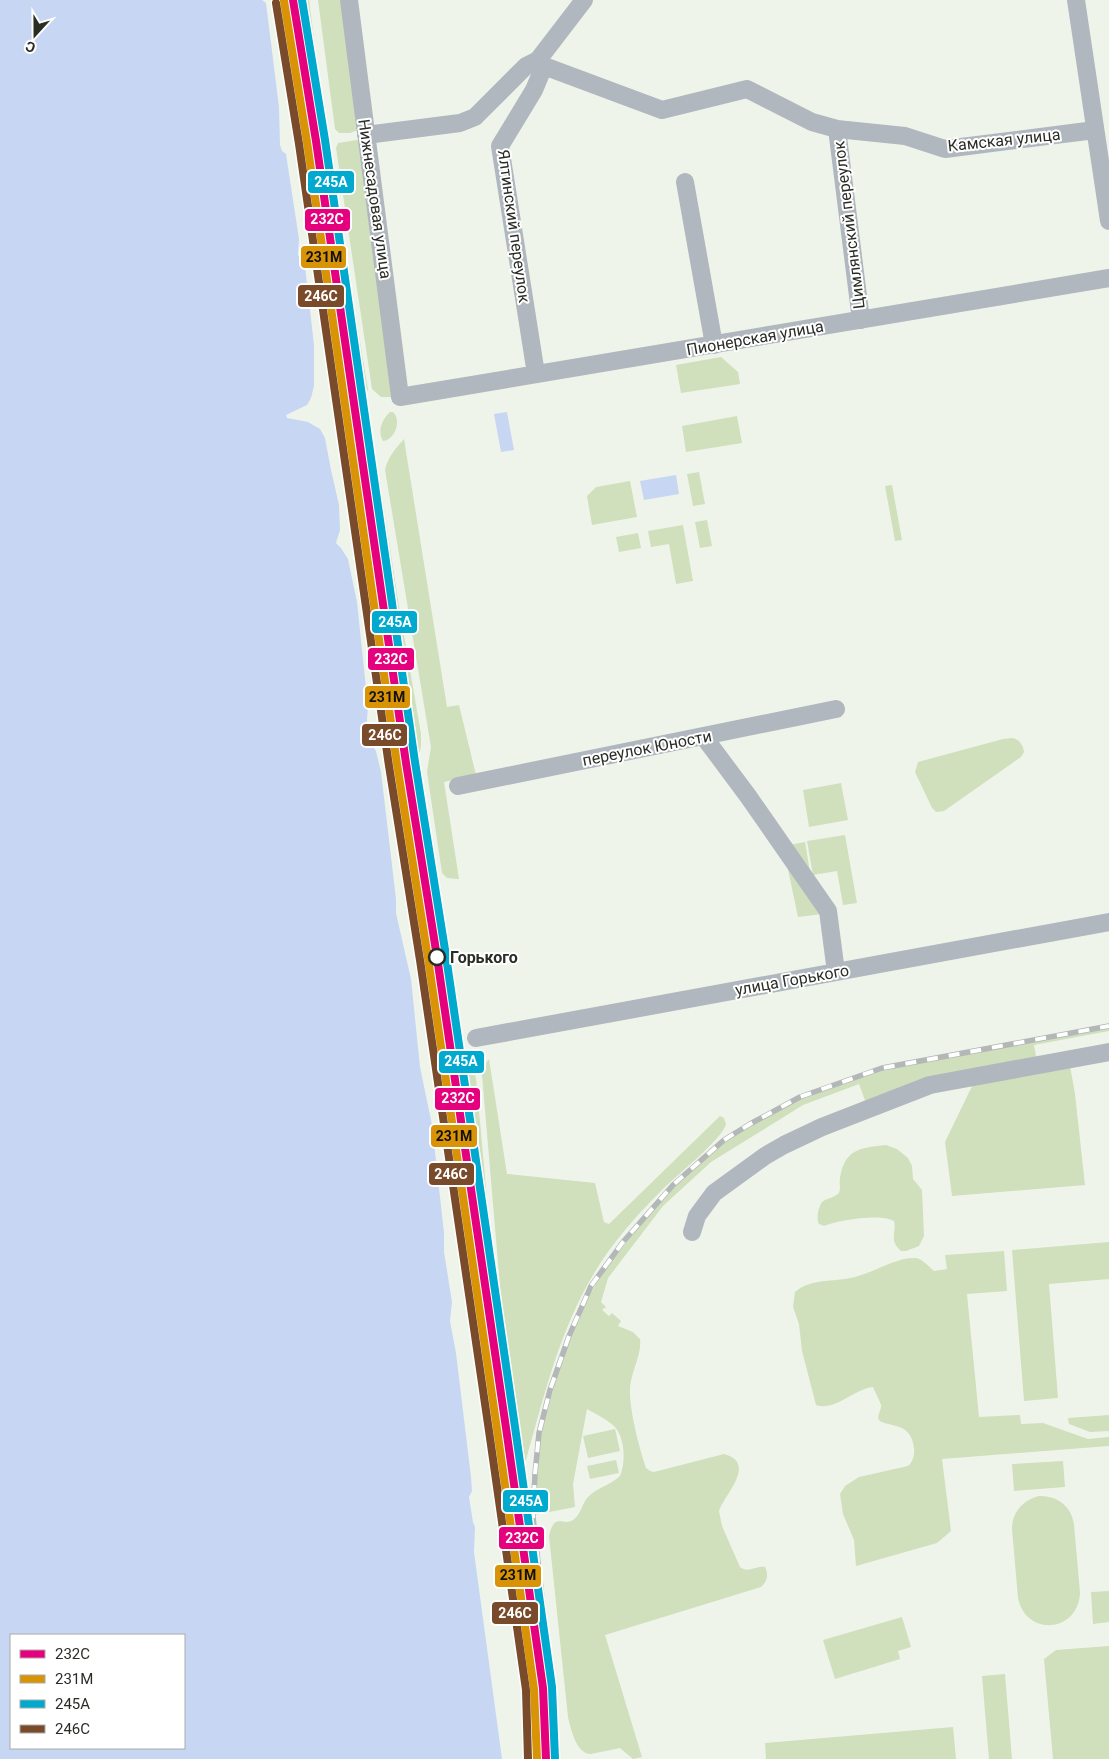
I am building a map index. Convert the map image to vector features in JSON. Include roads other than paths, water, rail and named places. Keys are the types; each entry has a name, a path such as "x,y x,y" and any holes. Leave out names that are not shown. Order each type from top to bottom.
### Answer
{"street":[{"name":"Нижнесадовая улица","path":"349,0 400,397"},
{"path":"366,135 460,123 470,120 526,66 541,63 584,0"},
{"path":"1076,0 1109,221"},
{"name":"Камская улица","path":"541,63 662,110 746,89 812,122 837,130 905,136 945,149 1095,130"},
{"name":"Ялтинский переулок","path":"536,374 500,146 534,90 541,63"},
{"name":"Цимлянский переулок","path":"837,130 861,320"},
{"path":"685,182 714,345"},
{"name":"Пионерская улица","path":"400,397 1109,278"},
{"name":"переулок Юности","path":"458,786 836,709"},
{"path":"704,737 748,796 828,911 836,972"},
{"name":"улица Горького","path":"476,1038 1109,922"},
{"path":"692,1232 697,1216 714,1193 765,1156 822,1127 930,1085 1109,1052"}],"water":[{"path":"0,0 262,0 266,3 279,107 280,145 282,151 286,154 299,239 298,255 305,266 314,345 314,386 311,398 307,405 286,415 287,418 308,422 320,429 325,438 339,505 340,530 336,543 348,559 357,602 368,707 366,733 367,739 376,751 381,772 396,913 411,979 420,1067 432,1125 444,1233 444,1252 452,1302 450,1321 456,1353 471,1477 472,1491 469,1497 475,1527 474,1552 502,1759 0,1759"},
{"path":"507,412 514,450 501,452 494,414"},
{"path":"676,475 679,494 644,500 640,481"}],"railway":[{"path":"555,1759 552,1687 533,1517 539,1433 550,1390 569,1336 591,1286 623,1242 673,1185 724,1140 800,1097 882,1068 1109,1026"}],"place":[{"name":"Горького","path":"437,957"}]}
